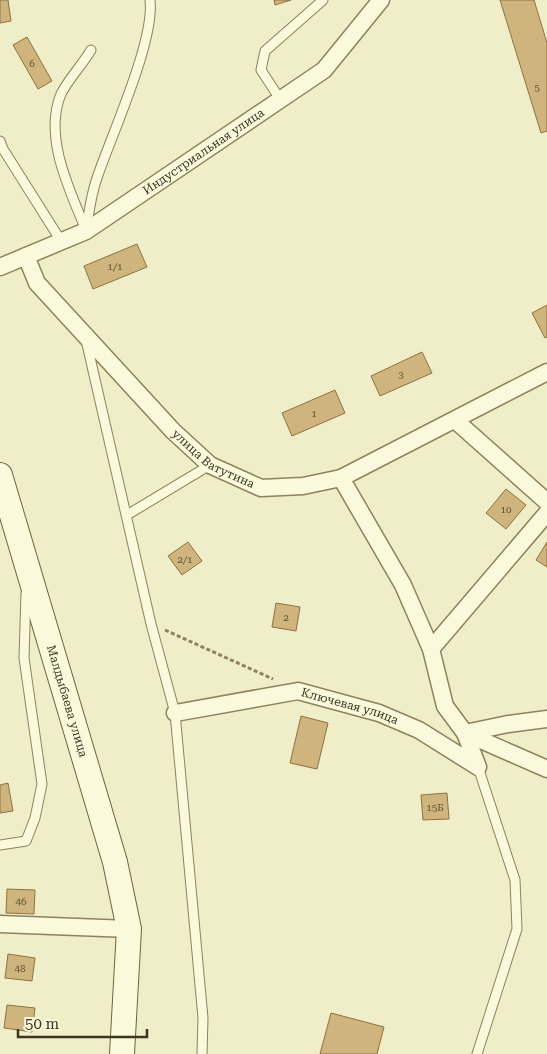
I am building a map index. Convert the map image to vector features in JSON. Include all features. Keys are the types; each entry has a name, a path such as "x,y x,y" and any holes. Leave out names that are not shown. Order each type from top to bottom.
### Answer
{"main road":[{"name":"Малдыбаева улица","path":"0,475 115,862 129,929 122,1054"}],"street":[{"name":"Индустриальная улица","path":"0,267 86,230 324,70 381,0"},
{"name":"улица Ватутина","path":"26,256 37,283 174,431 210,465 261,488 303,486 342,478 547,372"},
{"path":"456,420 547,502"},
{"path":"342,478 402,585 431,649 445,706 466,734 478,767"},
{"path":"431,649 547,513"},
{"name":"Ключевая улица","path":"175,713 298,691 379,714 419,730 478,767"},
{"path":"466,734 508,724 547,719"},
{"path":"466,734 547,769"},
{"path":"0,924 129,929"}],"lane":[{"path":"86,230 96,181 139,62 152,11 150,0"},
{"path":"280,99 261,70 264,51 323,0"},
{"path":"86,230 60,166 55,118 61,94 91,50"},
{"path":"0,141 3,149 62,241"},
{"path":"85,335 151,624 175,713 203,1018 202,1054"},
{"path":"127,516 210,465"},
{"path":"0,844 26,841 35,818 42,784 24,658 27,570"},
{"path":"477,1054 517,929 514,880 478,767"}],"path":[{"path":"151,624 298,691"}],"building":[{"path":"0,0 8,0 11,21 0,23"},
{"path":"274,0 291,0 275,5"},
{"path":"500,0 534,0 547,43 547,131 541,133"},
{"path":"27,37 52,81 38,89 13,45"},
{"path":"137,244 147,267 93,289 84,266"},
{"path":"547,305 547,337 545,338 532,313"},
{"path":"422,352 432,373 380,396 371,376"},
{"path":"335,390 345,413 292,436 282,413"},
{"path":"506,489 526,505 506,529 486,513"},
{"path":"188,542 202,561 182,575 168,556"},
{"path":"547,542 547,567 536,560"},
{"path":"276,603 300,607 296,631 272,627"},
{"path":"301,716 328,723 317,769 290,763"},
{"path":"8,783 13,811 0,813 0,785"},
{"path":"447,793 449,819 423,820 421,795"},
{"path":"7,889 35,890 34,914 6,913"},
{"path":"8,954 35,958 32,981 5,978"},
{"path":"7,1005 35,1008 32,1032 4,1028"},
{"path":"331,1013 384,1027 377,1054 320,1054"}]}
